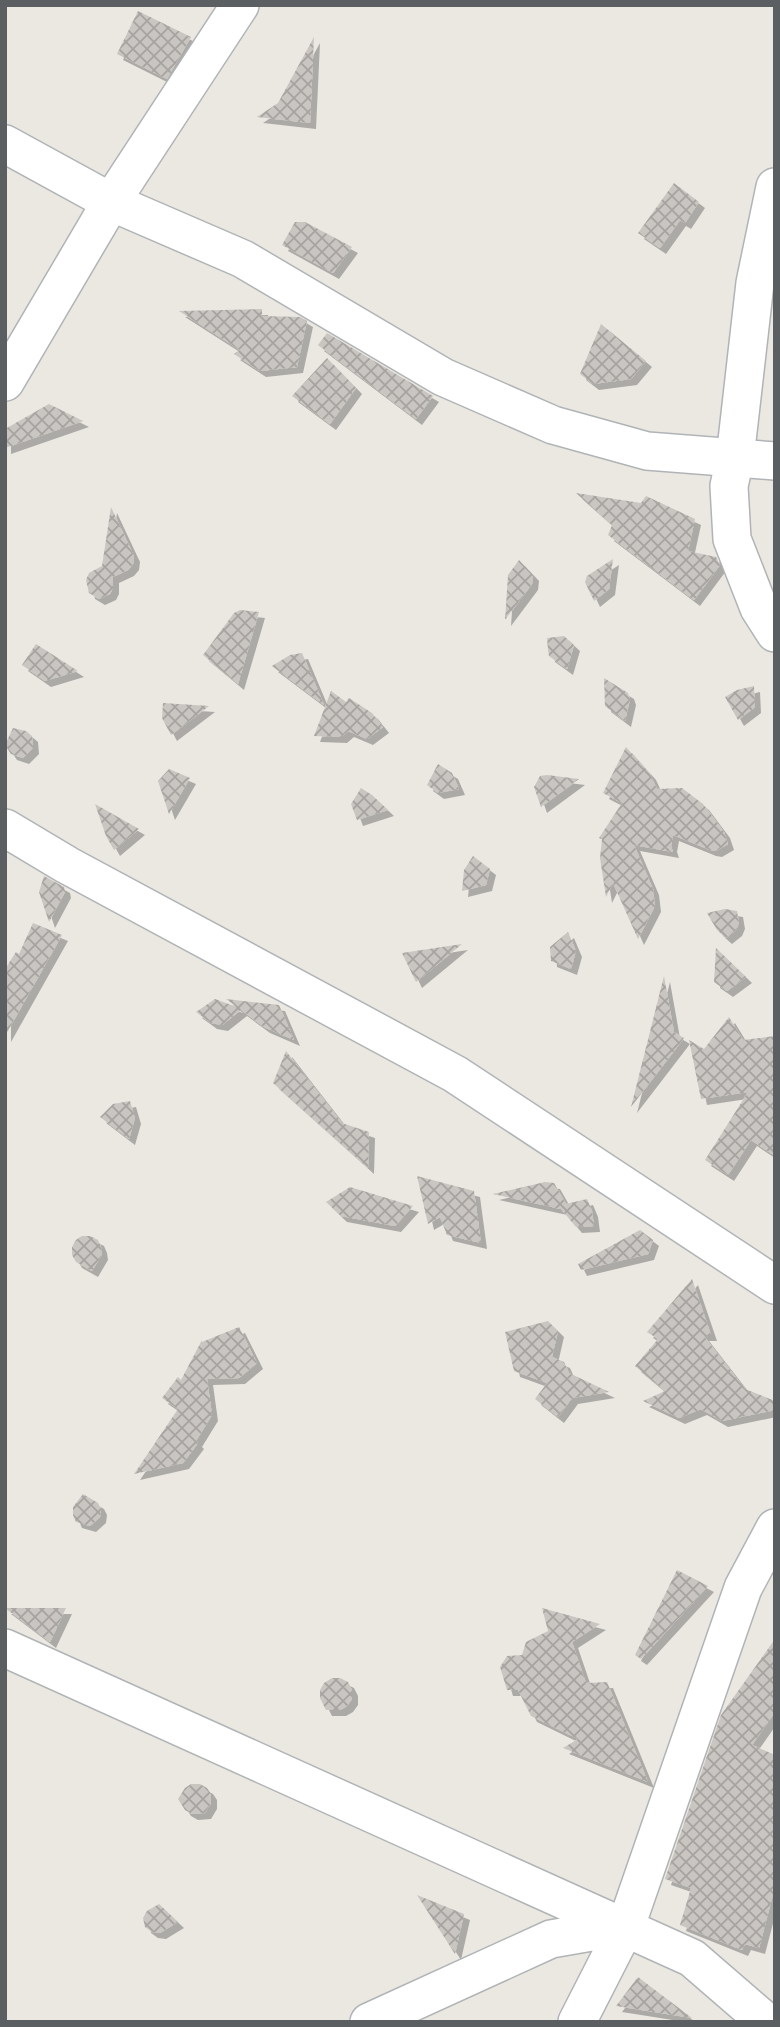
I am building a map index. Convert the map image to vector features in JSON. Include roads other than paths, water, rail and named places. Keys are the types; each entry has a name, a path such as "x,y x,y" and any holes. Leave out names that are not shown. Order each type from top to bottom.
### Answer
{"street":[{"path":"5,382 111,202 240,5"},
{"path":"5,144 111,202 243,259 443,377 553,425 647,451 775,461"},
{"path":"775,187 755,283 735,457 729,486 732,539 759,608 775,633"},
{"path":"5,828 67,865 455,1074 775,1285"},
{"path":"577,2022 626,1926 743,1588 775,1528"},
{"path":"5,1648 692,1958 765,2022"},
{"path":"369,2022 551,1939 626,1926"}]}
